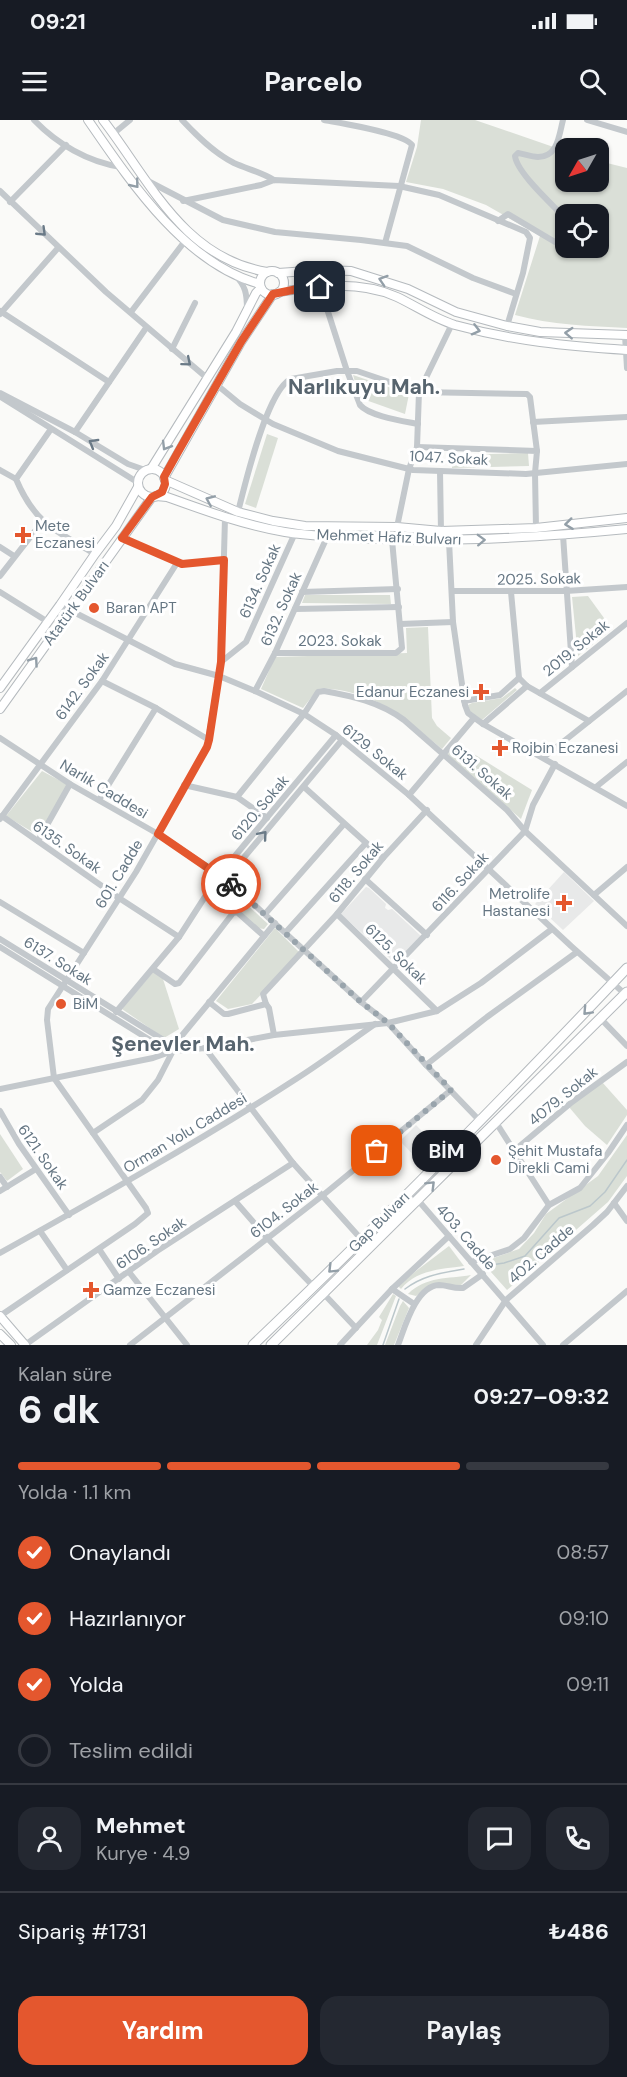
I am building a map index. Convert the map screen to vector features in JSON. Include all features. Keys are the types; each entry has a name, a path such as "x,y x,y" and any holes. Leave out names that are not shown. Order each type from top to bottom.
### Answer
{"highway":[{"name":"Gap Bulvarı","path":"253,1345 525,1076 627,969"},
{"name":"Gap Bulvarı","path":"271,1345 626,993"}],"main road":[{"path":"88,120 121,167 168,225 185,241 218,265 261,286 268,294 320,287 367,288 394,296 452,324 518,340 558,346 626,350"},
{"path":"103,120 143,178 189,234 221,258 267,272 351,271 408,289 456,312 507,327 540,332 626,335"},
{"path":"267,272 262,276 261,286 236,332 148,470 140,475 138,485 143,494 154,496 162,492 165,479 217,385 247,333 283,282 278,273"},
{"path":"148,470 161,472 165,479"},
{"name":"Mehmet Hafız Bulvarı","path":"165,479 238,512 273,522 305,526 397,527 441,531 536,528 627,518"},
{"name":"Atatürk Bulvarı","path":"0,688 116,526 138,485"},
{"name":"Mehmet Hafız Bulvarı","path":"154,496 167,497 225,518 295,533 327,537 449,541 563,536 627,529"},
{"name":"Atatürk Bulvarı","path":"0,709 154,496"},
{"path":"0,1316 25,1345"},
{"path":"0,1334 11,1345"}],"street":[{"path":"34,120 66,145 91,159 121,167"},
{"path":"113,134 130,120"},
{"path":"182,120 210,147 233,162 274,180"},
{"path":"324,120 407,139 412,145 399,186 386,243"},
{"path":"555,207 523,173 516,164 515,156 518,153 538,157 550,153 555,148 563,120"},
{"path":"587,120 627,132"},
{"path":"10,202 66,145"},
{"path":"143,178 223,220 275,232 406,246 473,278 516,294"},
{"path":"183,201 261,185 274,180 399,186 439,195 526,232 530,238 507,327"},
{"path":"0,191 58,248 146,328 207,378"},
{"path":"498,220 508,214 555,242"},
{"path":"131,312 185,241"},
{"path":"58,248 0,312 109,382"},
{"path":"231,272 248,293 247,310"},
{"path":"320,287 346,371 362,409 418,424"},
{"path":"172,348 195,303"},
{"path":"397,527 409,469 417,447 419,392 452,324"},
{"path":"75,432 146,328"},
{"path":"626,335 627,368"},
{"path":"238,512 257,440 277,392 284,382 337,371 357,371 419,392 527,394 530,397 537,451 536,528"},
{"name":"1047. Sokak","path":"217,385 240,404 273,424 338,452 409,469 535,473 627,464"},
{"path":"0,395 75,432 128,464 148,470"},
{"path":"0,395 138,485"},
{"path":"533,422 627,417"},
{"path":"16,479 51,429"},
{"path":"417,447 537,451"},
{"path":"0,470 16,479 25,501 42,522 95,554"},
{"path":"440,471 441,531"},
{"name":"601. Cadde","path":"99,1249 146,1217 148,1213 54,1078 47,1020 48,1009 158,834 207,747 221,662 225,518"},
{"path":"0,576 42,522"},
{"name":"6134. Sokak","path":"221,662 246,642 295,533"},
{"path":"563,536 572,667"},
{"name":"6132. Sokak","path":"255,691 275,653 327,537"},
{"path":"122,538 182,564 224,560"},
{"name":"2023. Sokak","path":"275,653 396,652 402,648 392,540"},
{"path":"449,541 453,622 464,701 468,712 483,724 627,806"},
{"path":"0,547 14,556"},
{"name":"6142. Sokak","path":"1,818 102,681 177,562"},
{"name":"2025. Sokak","path":"452,591 566,591 627,587"},
{"path":"302,592 398,589"},
{"path":"0,592 48,622"},
{"path":"511,592 519,678 527,686 589,721"},
{"name":"6129. Sokak","path":"60,605 175,664 219,676 304,714 336,735 427,810 552,929 612,984 626,993"},
{"path":"295,609 399,606"},
{"path":"400,624 453,622"},
{"name":"2019. Sokak","path":"540,693 627,622"},
{"path":"464,701 500,695 519,678"},
{"path":"102,681 156,708 209,740"},
{"path":"483,724 527,686"},
{"name":"6131. Sokak","path":"304,714 318,692 324,691 359,698 393,712 507,810 525,831 627,926"},
{"path":"544,758 627,691"},
{"path":"99,800 156,708"},
{"path":"237,797 304,714"},
{"path":"409,795 474,718"},
{"name":"6120. Sokak","path":"116,1012 179,936 219,875 336,735"},
{"name":"Narlık Caddesi","path":"0,738 70,784 158,834 226,879 361,1002 388,1023 479,1120"},
{"path":"226,879 342,740"},
{"path":"596,788 627,762"},
{"name":"6116. Sokak","path":"361,1002 525,831 533,805 555,764"},
{"path":"38,841 70,784"},
{"path":"184,785 237,797 267,818"},
{"path":"304,787 383,858"},
{"name":"6118. Sokak","path":"266,1004 263,994 337,914 383,858 427,810"},
{"name":"6135. Sokak","path":"1,818 179,936"},
{"path":"265,914 344,824"},
{"path":"286,932 366,843"},
{"path":"594,895 627,867"},
{"path":"365,879 427,935"},
{"path":"0,902 84,953"},
{"path":"153,969 175,984 179,983 233,913 237,912 264,936"},
{"name":"6125. Sokak","path":"337,914 437,1011"},
{"path":"93,1134 142,1100 158,1080 179,1040 275,923"},
{"path":"0,1089 153,1058 173,1051 205,1048 274,1035 388,1023 437,1011 481,983 552,929"},
{"name":"6137. Sokak","path":"0,939 166,1050 173,1051"},
{"name":"6137. Sokak","path":"0,947 170,1044 173,1051"},
{"path":"426,1065 577,951"},
{"path":"209,1002 224,1014 266,1004 269,1008 274,1035"},
{"path":"600,1018 627,1046"},
{"name":"Orman Yolu Caddesi","path":"0,1253 127,1182 250,1108 375,1024"},
{"path":"205,1048 293,1163 362,1239"},
{"name":"4079. Sokak","path":"515,1150 572,1102 627,1062"},
{"name":"6104. Sokak","path":"130,1345 268,1239 451,1090"},
{"name":"6121. Sokak","path":"0,1111 2,1124 69,1215"},
{"path":"495,1122 549,1204"},
{"path":"471,1262 510,1249 524,1238 549,1204 580,1188 608,1154 627,1125"},
{"name":"6106. Sokak","path":"25,1345 157,1251 293,1163"},
{"path":"0,1191 36,1169"},
{"path":"0,1177 7,1187"},
{"name":"402. Cadde","path":"476,1345 506,1300 593,1225 627,1186"},
{"name":"403. Cadde","path":"417,1199 543,1345"},
{"path":"235,1201 314,1287"},
{"path":"614,1203 627,1221"},
{"path":"40,1231 67,1270"},
{"path":"340,1345 392,1289 449,1236"},
{"path":"0,1316 99,1249 119,1279"},
{"path":"129,1272 187,1345"},
{"path":"398,1345 414,1304 427,1291 436,1285 463,1288 483,1274"},
{"path":"392,1289 414,1304"},
{"path":"563,1345 627,1291"},
{"path":"323,1293 356,1328"}],"shaded area":[{"path":"421,120 475,120 555,148 555,192 609,192 609,164 627,168 627,328 557,323 515,315 540,236 486,205 443,189 406,182 417,147"},
{"path":"353,375 409,394 405,414 360,398"},
{"path":"267,434 278,438 256,508 245,504"},
{"path":"528,453 529,466 452,468 452,455"},
{"path":"305,595 390,595 391,604 302,603"},
{"path":"588,596 612,629 578,656 572,597"},
{"path":"428,627 432,718 437,726 451,738 442,749 394,711 358,694 318,689 303,708 261,689 275,657 407,653 406,628"},
{"path":"515,688 517,690 482,720 470,711 468,705 502,698"},
{"path":"456,743 532,790 521,819 447,755"},
{"path":"42,771 68,785 39,836 6,816"},
{"name":"Metrolife Hastanesi","path":"564,872 594,901 563,930 535,904"},
{"path":"228,887 268,924 264,929 257,928 221,894 220,891"},
{"path":"366,887 386,904 385,908 392,909 421,936 396,964 341,914"},
{"path":"275,928 300,953 252,1004 228,1009 216,1001"},
{"path":"154,971 163,979 179,1029 164,1038 122,1009"},
{"path":"602,1082 627,1110 627,1115 607,1145 585,1126 569,1107"},
{"path":"416,1125 440,1150 424,1166 400,1141"},
{"path":"0,1134 23,1169 7,1181 0,1172"},
{"path":"627,1135 627,1176 608,1202 507,1290 482,1262 519,1249 534,1233 546,1214 598,1176"},
{"path":"449,1246 464,1266 421,1274 401,1289 398,1286 416,1271"},
{"path":"471,1275 460,1286 429,1287 416,1296 408,1294 430,1281"},
{"path":"393,1294 396,1296 377,1345 367,1345 378,1330 382,1320 379,1317"},
{"path":"403,1301 409,1308 394,1345 385,1345 400,1306"}],"waterway":[{"path":"491,1265 525,1256 559,1218 590,1206 605,1192 627,1160"},
{"path":"405,1289 440,1273 464,1269"},
{"path":"383,1345 399,1299"}],"way so far":[{"path":"231,884 361,1002 388,1023 451,1090 377,1151"}],"place":[{"name":"Mete Eczanesi","path":"23,535"},
{"name":"Baran APT","path":"94,608"},
{"name":"Edanur Eczanesi","path":"481,692"},
{"name":"Rojbin Eczanesi","path":"500,748"},
{"name":"Metrolife Hastanesi","path":"564,903"},
{"name":"BiM","path":"61,1004"},
{"name":"BİM","path":"377,1151"},
{"name":"Şehit Mustafa Direkli Cami","path":"496,1160"},
{"name":"Gamze Eczanesi","path":"91,1290"}],"district":[{"name":"Narlıkuyu Mah.","path":"364,387"},
{"name":"Şenevler Mah.","path":"183,1044"}],"route":[{"path":"231,884 158,834 209,740 221,662 224,560 182,564 122,538 152,497 162,492 165,484 164,477 178,452 241,342 273,294 307,287 320,287"}]}
